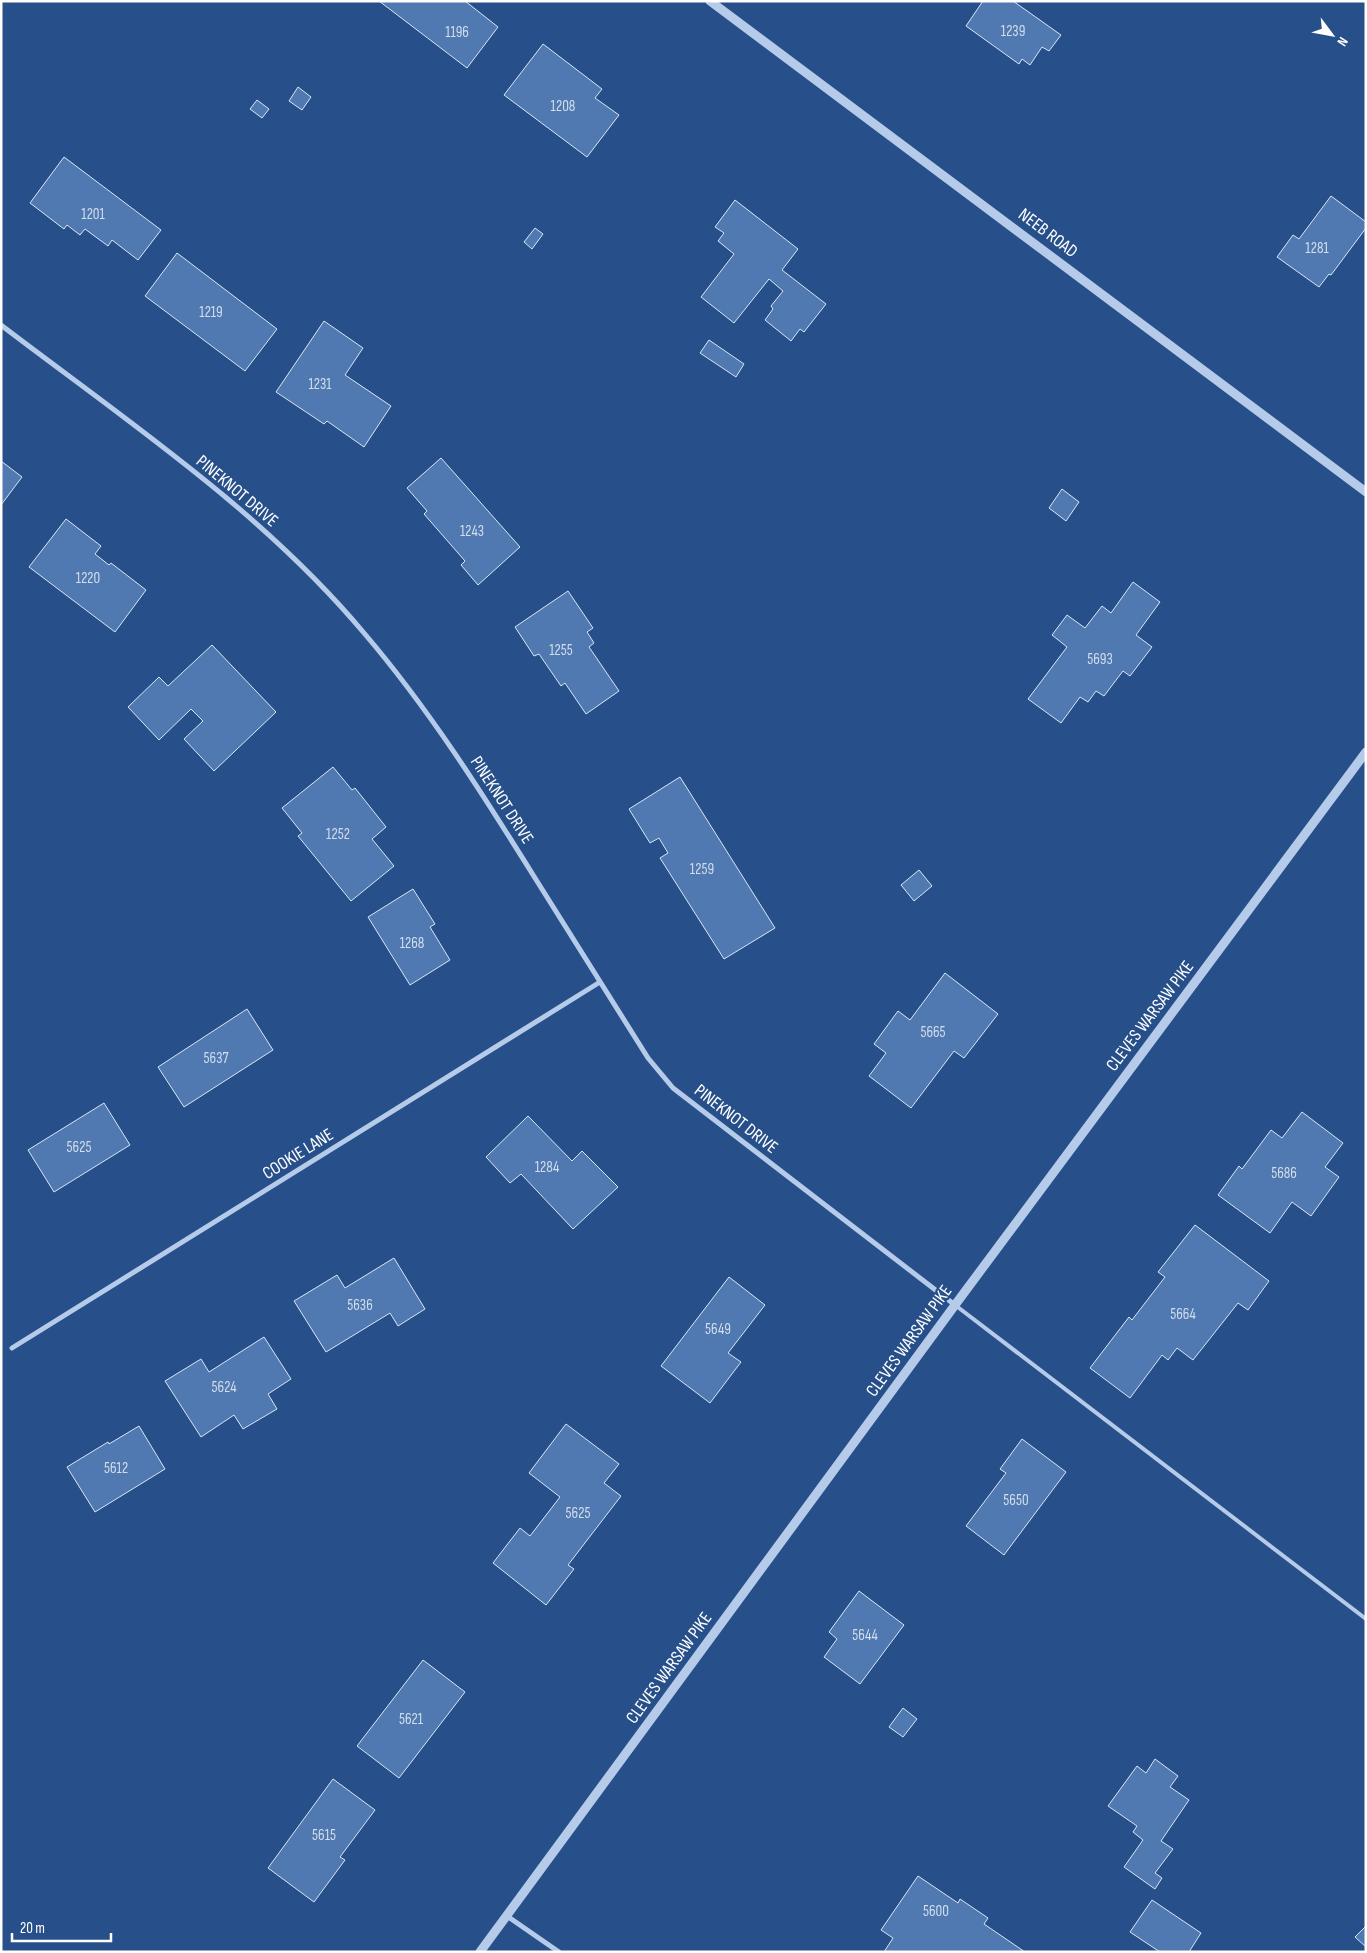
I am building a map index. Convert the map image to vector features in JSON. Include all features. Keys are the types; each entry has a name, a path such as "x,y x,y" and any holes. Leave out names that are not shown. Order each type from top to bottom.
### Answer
{"street":[{"name":"NEEB ROAD","path":"710,1 1366,492"},
{"name":"PINEKNOT DRIVE","path":"1,326 210,483 290,554 363,632 421,703 473,779 648,1058 673,1088 955,1306"},
{"name":"CLEVES WARSAW PIKE","path":"480,1952 955,1306 1366,752"},
{"name":"COOKIE LANE","path":"12,1348 600,982"},
{"path":"507,1916 559,1952"}],"lane":[{"path":"955,1306 1366,1619"}],"building":[{"path":"379,1 465,1 498,27 467,68"},
{"path":"983,1 1013,1 1061,35 1049,51 1042,47 1030,65 1022,59 1019,64 966,26"},
{"path":"543,44 602,89 595,98 619,115 587,157 504,95"},
{"path":"298,87 311,97 302,110 289,101"},
{"path":"257,100 269,109 262,118 250,109"},
{"path":"64,157 161,230 138,260 112,240 108,246 85,229 80,235 67,225 64,229 30,203"},
{"path":"1331,196 1366,222 1366,228 1331,275 1329,274 1319,287 1277,257 1293,235 1299,239"},
{"path":"735,200 798,249 782,270 826,304 804,332 800,329 791,341 765,320 773,309 771,306 783,291 769,279 734,323 701,297 734,254 718,241 724,233 715,227"},
{"path":"535,228 543,234 532,249 524,242"},
{"path":"177,253 277,329 245,371 145,296"},
{"path":"324,321 363,348 345,375 391,406 364,447 327,421 324,424 276,392"},
{"path":"709,340 744,364 736,377 700,353"},
{"path":"441,458 520,547 478,585 461,565 465,561 424,514 427,511 407,488"},
{"path":"1,461 22,477 1,505"},
{"path":"1062,489 1079,502 1066,521 1049,508"},
{"path":"66,519 101,546 95,554 109,565 111,563 146,590 115,632 29,567"},
{"path":"1133,582 1160,602 1136,635 1152,647 1130,676 1123,671 1104,696 1096,691 1088,702 1080,697 1061,723 1028,699 1067,647 1052,635 1067,615 1085,628 1102,606 1111,613"},
{"path":"568,591 593,628 587,632 594,643 589,647 619,691 586,714 565,683 561,686 539,654 534,656 515,627"},
{"path":"212,645 276,712 214,771 184,739 203,721 191,709 159,740 128,707 159,677 168,686"},
{"path":"333,767 352,790 355,788 386,827 372,839 394,866 351,901 298,836 302,833 282,808"},
{"path":"680,777 775,928 724,959 660,858 668,853 659,838 650,843 629,809"},
{"path":"919,870 932,886 914,901 901,885"},
{"path":"413,889 435,924 430,927 450,960 410,985 368,917"},
{"path":"945,973 998,1014 964,1058 954,1051 911,1108 869,1076 886,1053 874,1044 898,1011 910,1020"},
{"path":"247,1009 273,1050 184,1107 158,1067"},
{"path":"104,1103 130,1145 54,1192 28,1150"},
{"path":"1302,1112 1343,1143 1325,1167 1339,1177 1311,1216 1292,1202 1270,1233 1218,1195 1239,1166 1242,1169 1271,1130 1282,1138"},
{"path":"528,1116 572,1161 582,1151 618,1187 573,1229 521,1174 510,1183 486,1157"},
{"path":"1195,1225 1269,1281 1248,1310 1238,1303 1193,1360 1177,1348 1168,1360 1162,1355 1130,1398 1090,1368 1129,1317 1132,1320 1165,1277 1158,1272"},
{"path":"394,1258 425,1309 398,1326 390,1313 326,1352 294,1301 337,1275 345,1288"},
{"path":"729,1277 765,1305 728,1353 741,1362 710,1403 661,1366"},
{"path":"264,1337 291,1379 268,1394 277,1409 243,1429 234,1415 201,1437 165,1381 201,1359 209,1372"},
{"path":"566,1424 619,1464 604,1483 621,1496 568,1565 574,1569 546,1605 493,1563 520,1528 530,1536 560,1497 529,1473"},
{"path":"139,1426 165,1469 95,1512 67,1467"},
{"path":"1022,1439 1066,1472 1004,1555 966,1526 1006,1473 1000,1469"},
{"path":"859,1591 904,1625 860,1684 824,1657 837,1639 829,1632"},
{"path":"423,1660 465,1692 399,1778 357,1746"},
{"path":"903,1708 917,1719 903,1737 889,1727"},
{"path":"1155,1759 1178,1776 1170,1787 1189,1800 1161,1841 1173,1849 1155,1873 1162,1878 1155,1889 1124,1867 1143,1840 1133,1832 1137,1826 1108,1806 1137,1766 1146,1773"},
{"path":"333,1779 375,1810 340,1857 345,1860 314,1902 268,1868"},
{"path":"918,1876 958,1903 960,1899 988,1918 984,1924 1025,1952 884,1952 893,1938 881,1930"},
{"path":"1152,1900 1201,1933 1189,1952 1160,1952 1130,1932"},
{"path":"1366,1926 1366,1947 1355,1937"}]}
